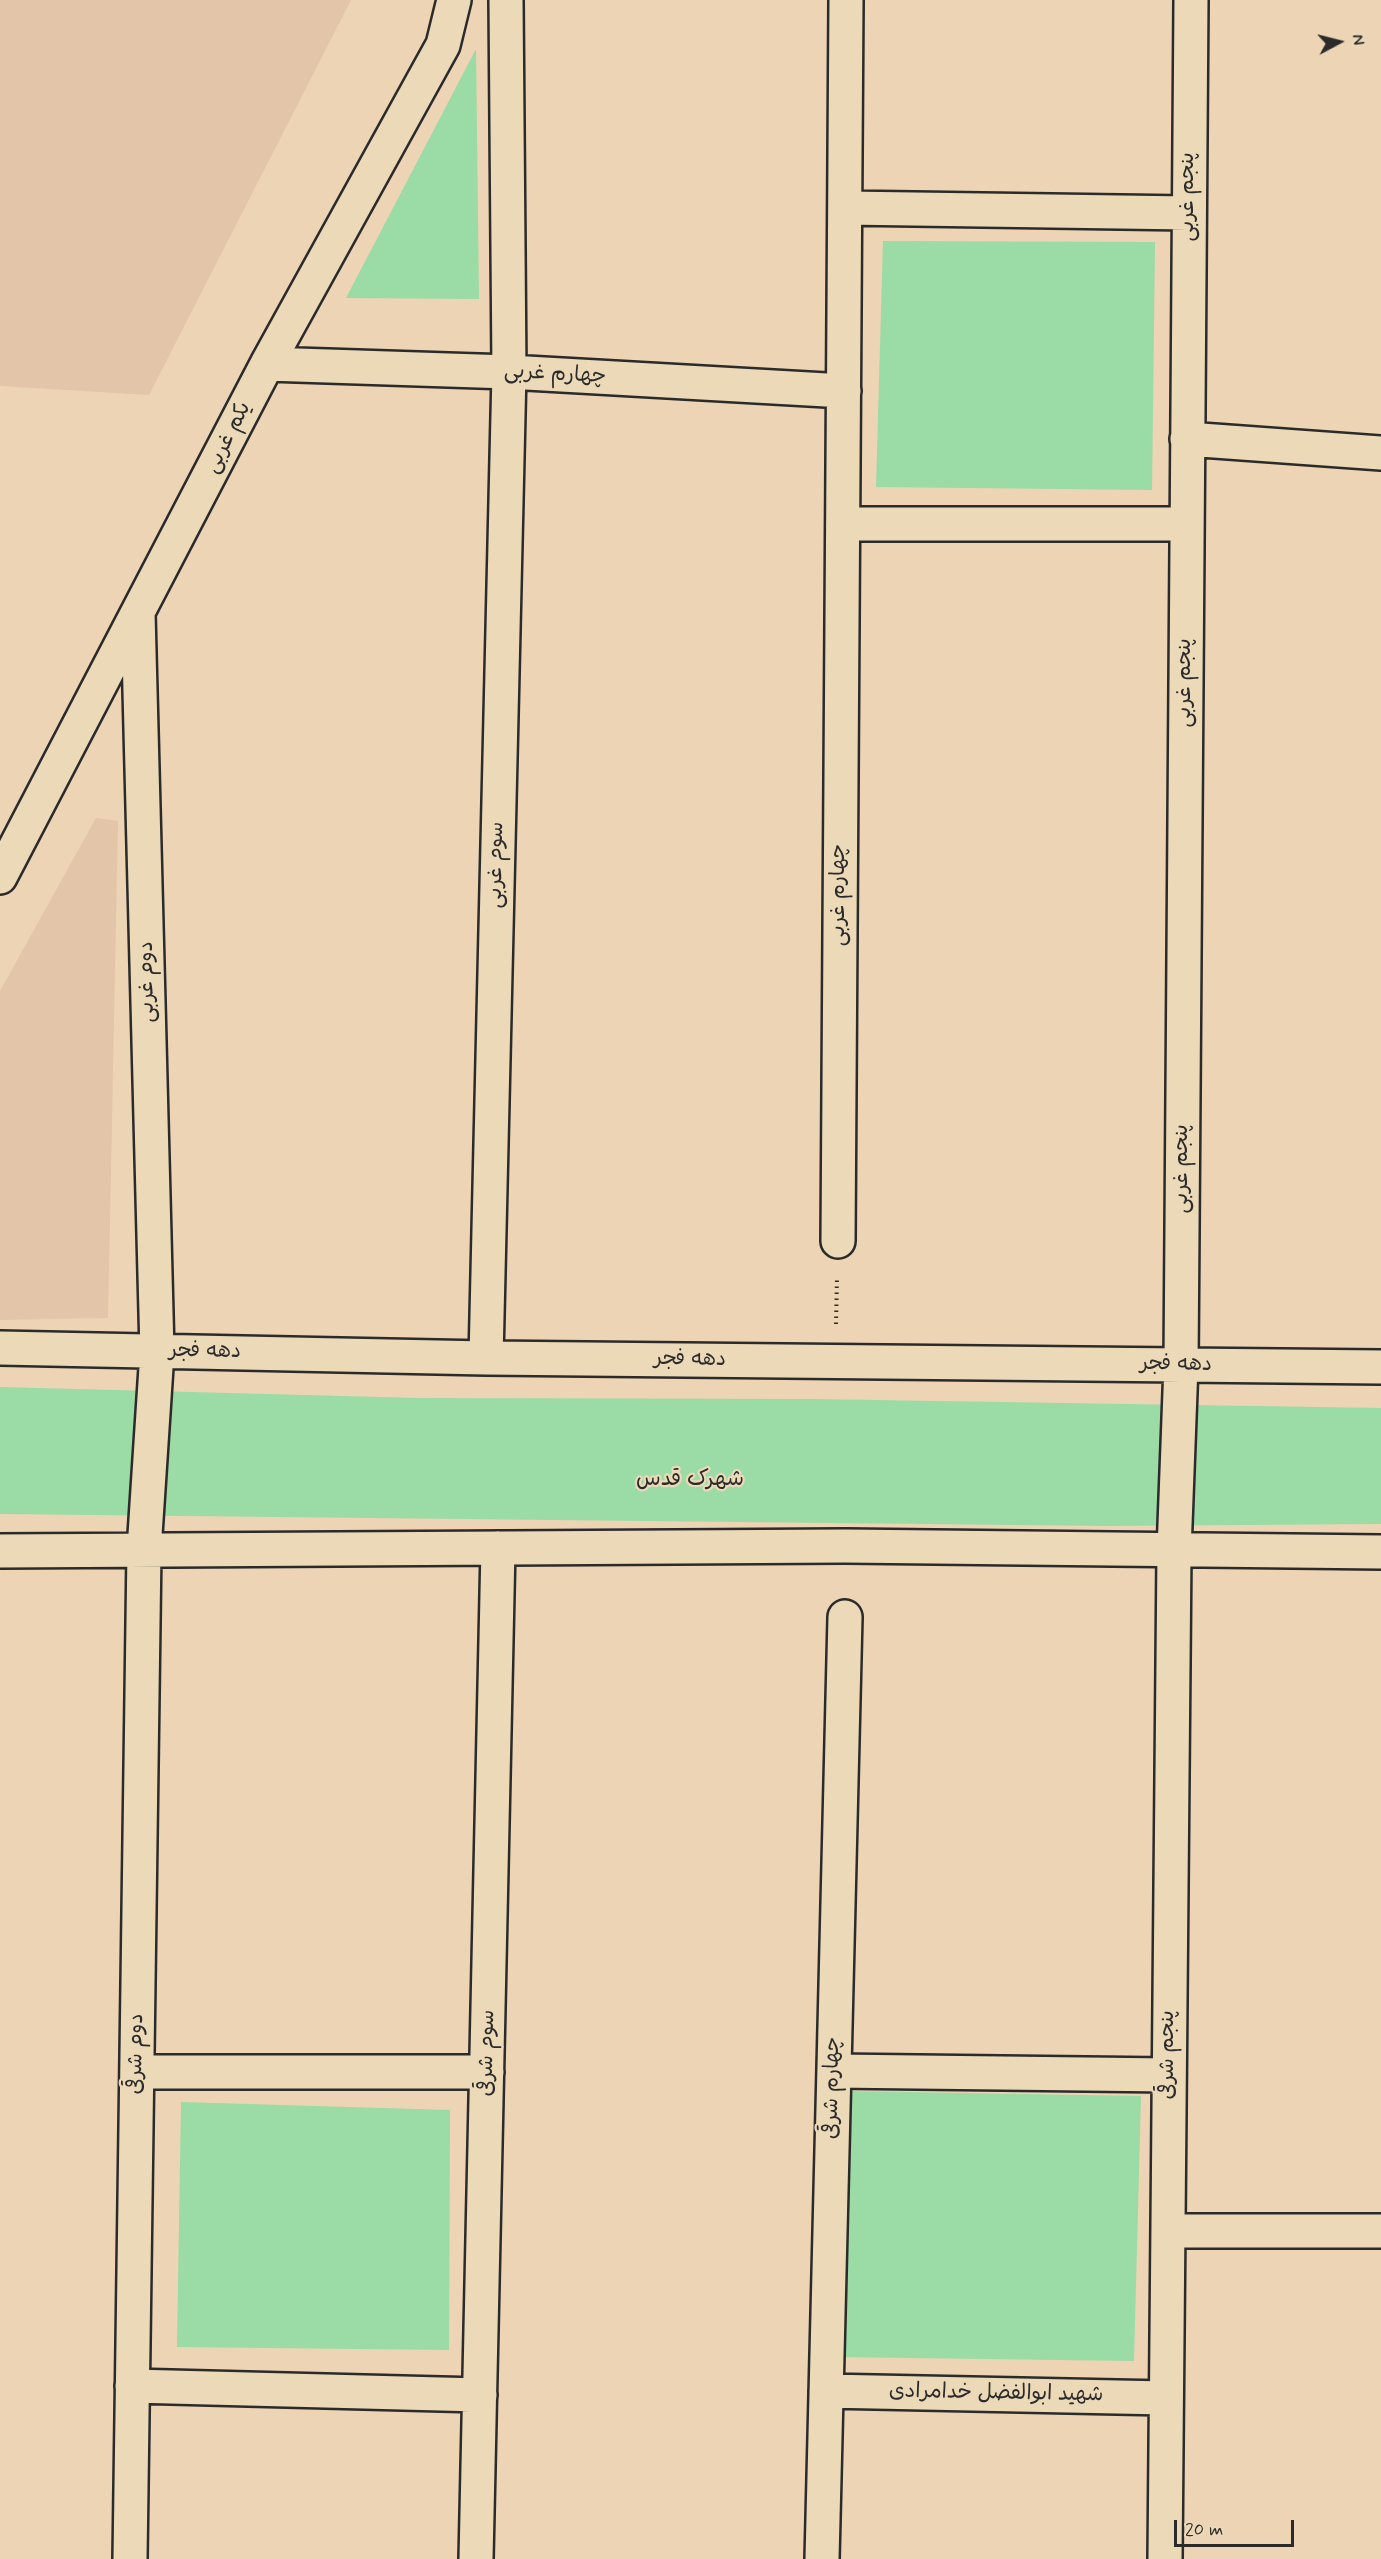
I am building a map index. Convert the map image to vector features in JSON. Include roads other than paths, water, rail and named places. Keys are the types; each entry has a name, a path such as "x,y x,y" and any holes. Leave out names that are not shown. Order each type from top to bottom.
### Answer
{"street":[{"name":"یکم غربی","path":"0,877 267,364 443,45 454,0"},
{"name":"سوم غربی","path":"486,1358 509,372 506,0"},
{"name":"چهارم غربی","path":"838,1241 846,0"},
{"name":"پنجم غربی","path":"1174,1551 1181,1365 1191,0"},
{"path":"845,208 1189,213"},
{"name":"چهارم غربی","path":"267,364 509,372 844,391"},
{"path":"1188,439 1381,453"},
{"path":"843,524 1187,524"},
{"name":"دوم غربی","path":"138,613 157,1352 144,1550"},
{"name":"دهه فجر","path":"0,1348 486,1358 1381,1367"},
{"path":"0,1551 845,1546 1381,1552"},
{"name":"سوم شرقی","path":"476,2559 498,1548"},
{"name":"دوم شرقی","path":"130,2559 144,1550"},
{"name":"پنجم شرقی","path":"1165,2559 1174,1551"},
{"name":"چهارم شرقی","path":"822,2559 845,1617"},
{"path":"834,2071 1169,2075"},
{"path":"137,2072 487,2072"},
{"path":"1168,2231 1381,2231"},
{"path":"132,2386 480,2395"},
{"name":"شهید ابوالفضل خدامرادی","path":"826,2391 1166,2398"}],"district":[{"name":"شهرک قدس","path":"690,1480"}]}
